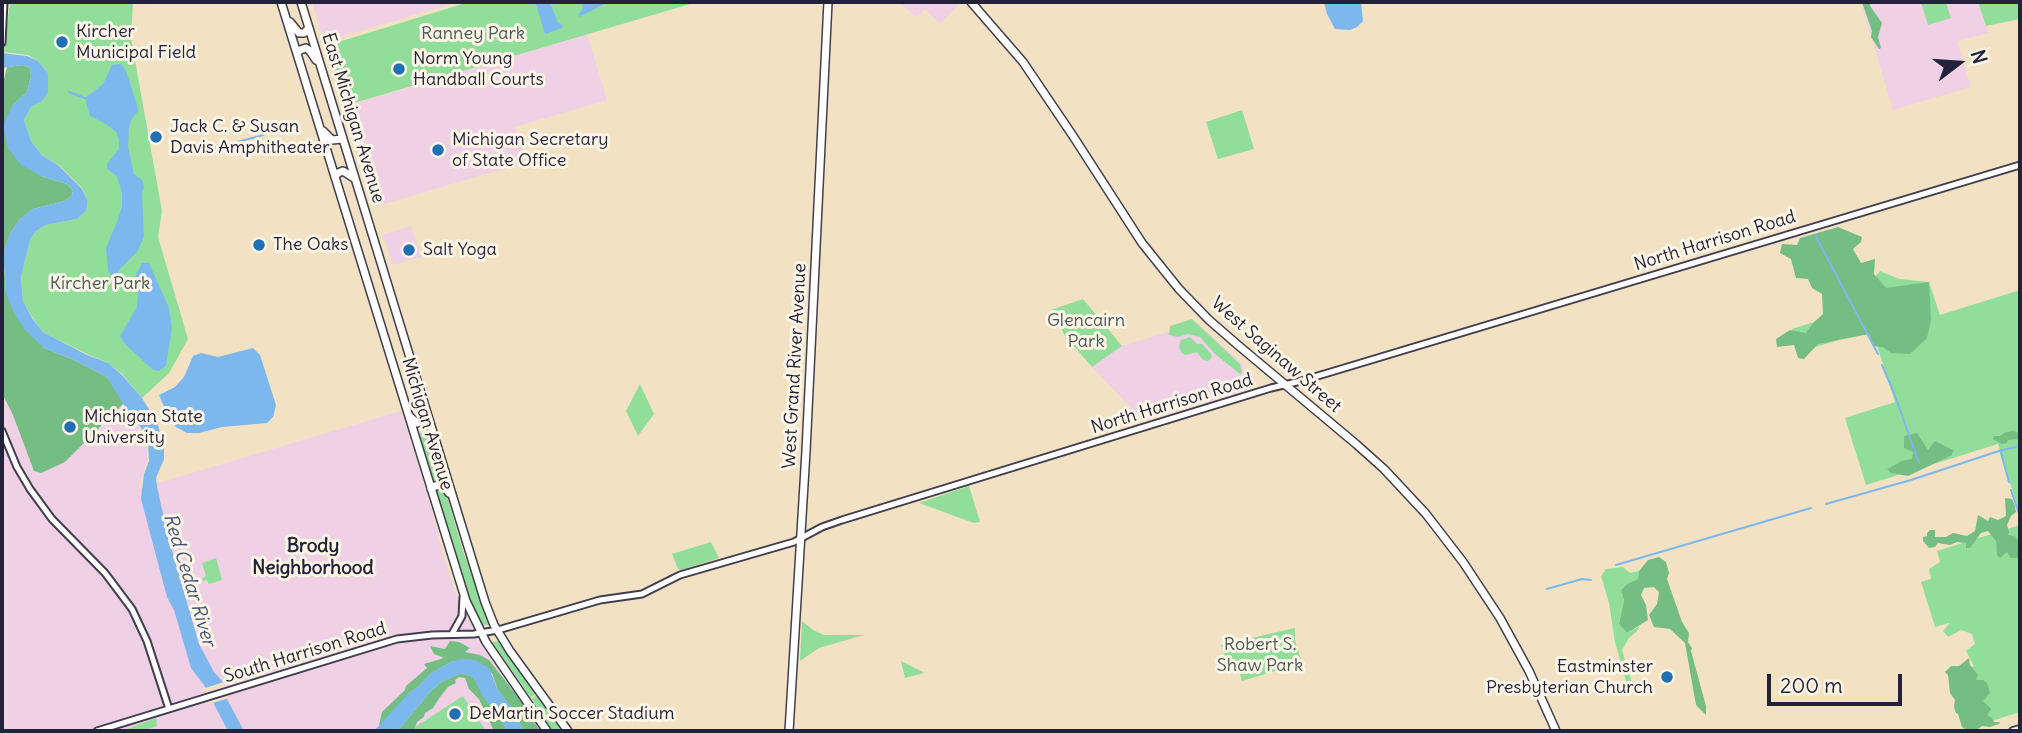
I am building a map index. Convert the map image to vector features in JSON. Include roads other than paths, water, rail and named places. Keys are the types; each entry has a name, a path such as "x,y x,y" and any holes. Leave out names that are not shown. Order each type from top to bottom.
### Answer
{"main road":[{"name":"East Michigan Avenue","path":"281,2 314,109"},
{"name":"East Michigan Avenue","path":"301,2 374,242"},
{"name":"West Grand River Avenue","path":"789,731 828,2"},
{"name":"West Saginaw Street","path":"971,2 1023,62 1142,243 1168,276 1209,320 1384,470 1436,527 1500,618 1529,671 1556,731"},
{"path":"285,14 303,38 314,42"},
{"path":"296,31 301,33 309,28"},
{"path":"293,41 304,45 310,51 322,71"},
{"path":"297,53 304,48 310,51"},
{"name":"Michigan Avenue","path":"314,109 469,609 481,634 547,731"},
{"path":"319,125 330,139 342,139"},
{"path":"335,177 343,171 354,179"},
{"name":"Michigan Avenue","path":"374,242 483,598 498,631 568,731"},
{"path":"408,416 419,423 428,418"},
{"path":"431,489 436,485 443,485 454,502"},
{"path":"2013,731 2020,729"}],"street":[{"path":"2,43 4,2"},
{"name":"North Harrison Road","path":"498,631 600,600 642,594 680,576 794,542 842,520 2020,165"},
{"path":"2,431 17,467 30,489 52,519 105,573 132,609 147,641 169,709"},
{"path":"452,635 463,611 461,584"},
{"name":"South Harrison Road","path":"97,731 397,639 498,631"},
{"name":"South Harrison Road","path":"114,731 124,724"}],"water":[{"path":"535,2 550,2 558,23 563,25 562,28 545,34"},
{"path":"583,2 608,2 579,17"},
{"path":"1324,2 1361,2 1363,21 1350,30 1335,29"},
{"name":"Red Cedar River","path":"2,53 27,56 38,61 48,73 48,93 42,101 31,107 24,120 31,141 42,155 58,165 82,189 88,201 86,211 77,219 46,225 36,231 30,240 21,277 23,301 43,332 108,363 122,375 142,398 157,422 164,446 164,459 156,478 169,540 199,644 222,681 228,701 244,731 228,731 204,685 191,668 174,610 167,597 141,499 144,474 149,461 144,431 132,418 107,377 44,348 25,330 6,293 3,253 11,232 20,219 33,209 65,201 72,195 73,190 67,184 41,176 21,165 8,148 3,126 12,106 27,92 31,76 30,68 23,65 2,68"},
{"path":"121,64 126,71 138,111 129,127 128,147 134,174 142,180 144,187 144,237 137,252 120,269 117,276 113,277 108,271 106,248 122,206 122,193 117,176 107,169 107,164 119,149 119,140 116,132 90,116 85,98 103,84 112,65"},
{"path":"142,263 149,263 169,308 172,328 166,366 159,371 153,370 120,336 137,307 138,293 133,281"},
{"path":"253,348 260,355 276,405 273,417 267,423 222,427 199,433 187,433 176,427 159,395 175,387 184,377 193,356 201,353 218,357"},
{"path":"475,660 489,668 498,690 524,731 507,731 498,712 484,698 473,677 461,673 441,682 430,692 398,731 374,731 431,673 453,661"}],"waterway":[{"path":"69,92 85,98"},
{"path":"191,154 260,136 292,124"},
{"path":"1815,235 1878,354"},
{"path":"1882,365 1919,463"},
{"path":"2009,482 2001,453 2002,450 2020,446"},
{"path":"1826,504 2002,450"},
{"path":"2011,490 2020,517"},
{"path":"1616,565 1811,508"},
{"path":"1547,589 1582,579 1591,580"}],"place":[{"name":"Kircher Municipal Field","path":"62,42"},
{"name":"Norm Young Handball Courts","path":"399,69"},
{"name":"Jack C. & Susan Davis Amphitheater","path":"156,137"},
{"name":"Michigan Secretary of State Office","path":"438,150"},
{"name":"The Oaks","path":"259,245"},
{"name":"Salt Yoga","path":"409,250"},
{"name":"Michigan State University","path":"70,427"},
{"name":"Eastminster Presbyterian Church","path":"1667,677"},
{"name":"DeMartin Soccer Stadium","path":"455,714"}],"district":[{"name":"Brody Neighborhood","path":"313,558"}],"park label":[{"name":"Ranney Park","path":"473,34"},
{"name":"Kircher Park","path":"100,284"},
{"name":"Glencairn Park","path":"1086,331"},
{"name":"Robert S. Shaw Park","path":"1260,655"}]}
